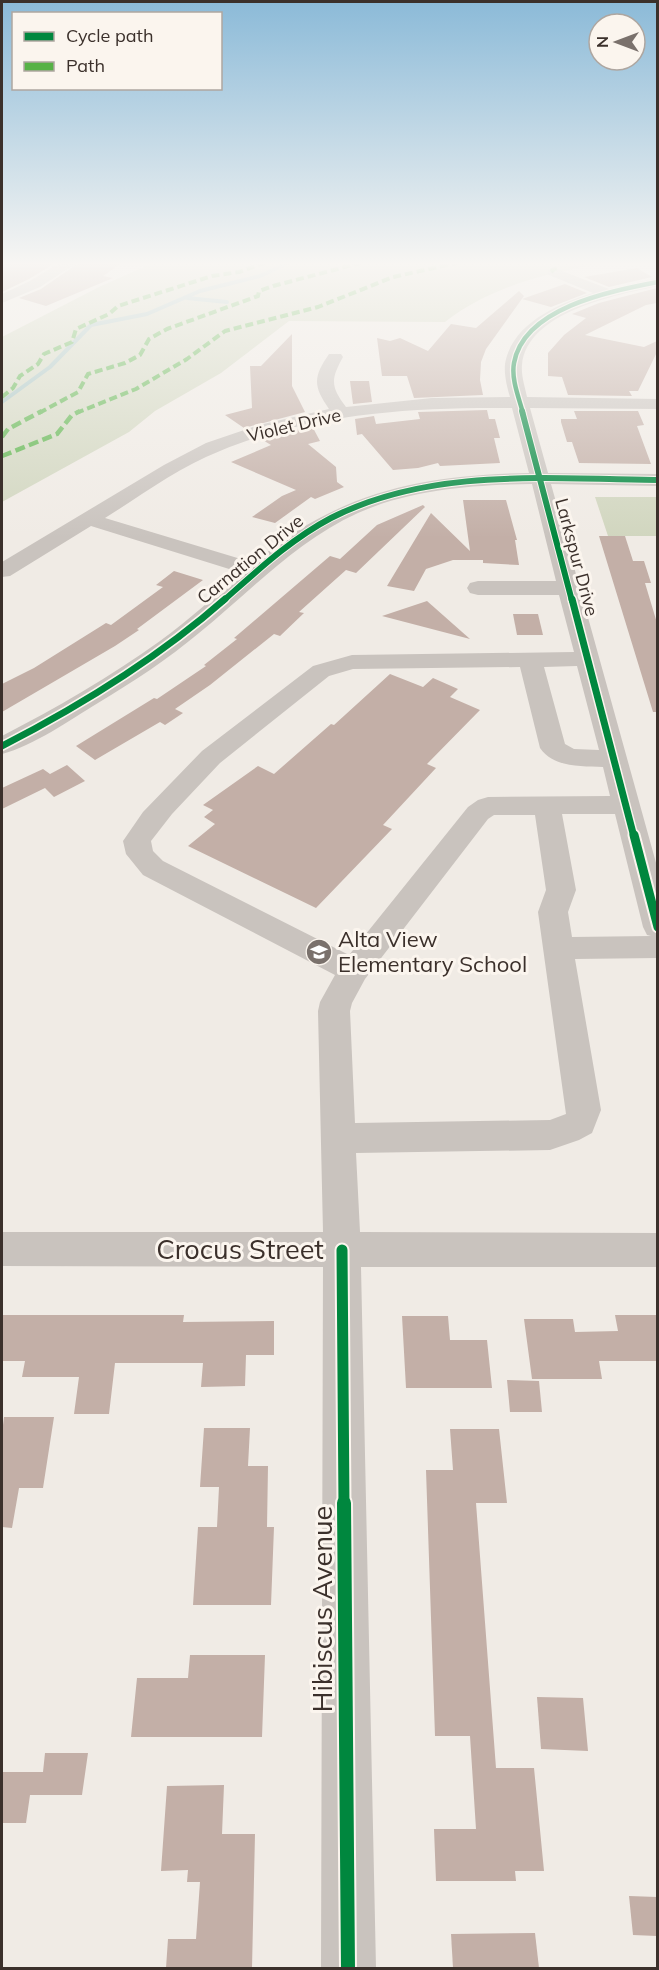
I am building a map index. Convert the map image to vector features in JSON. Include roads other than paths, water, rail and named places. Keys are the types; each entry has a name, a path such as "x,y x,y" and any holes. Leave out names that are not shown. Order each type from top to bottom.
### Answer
{"street":[{"name":"Larkspur Drive","path":"517,354 514,362 514,381 657,927"},
{"path":"335,357 324,379 323,387 341,413"},
{"name":"Violet Drive","path":"2,571 213,448 283,424 341,413 413,405 657,404"},
{"name":"Carnation Drive","path":"2,746 42,726 116,681 187,631 300,537 324,521 384,497 449,483 657,480"},
{"path":"88,519 259,571"},
{"path":"478,588 568,588"},
{"path":"354,971 153,868 140,854 137,841 146,825 211,757 321,671 352,662 587,659"},
{"path":"530,660 553,748 568,757 613,759"},
{"path":"337,1130 550,1135 580,1123 584,1110 553,912 561,890 547,805"},
{"name":"Hibiscus Avenue","path":"348,1968 342,1250 334,1011 336,1002 354,971 478,813 488,806 625,805"},
{"path":"558,948 657,947"},
{"name":"Crocus Street","path":"2,1249 657,1250"}],"waterway":[{"path":"2,402 50,367 63,354"}],"place":[{"name":"Alta View Elementary School","path":"319,952"}]}
